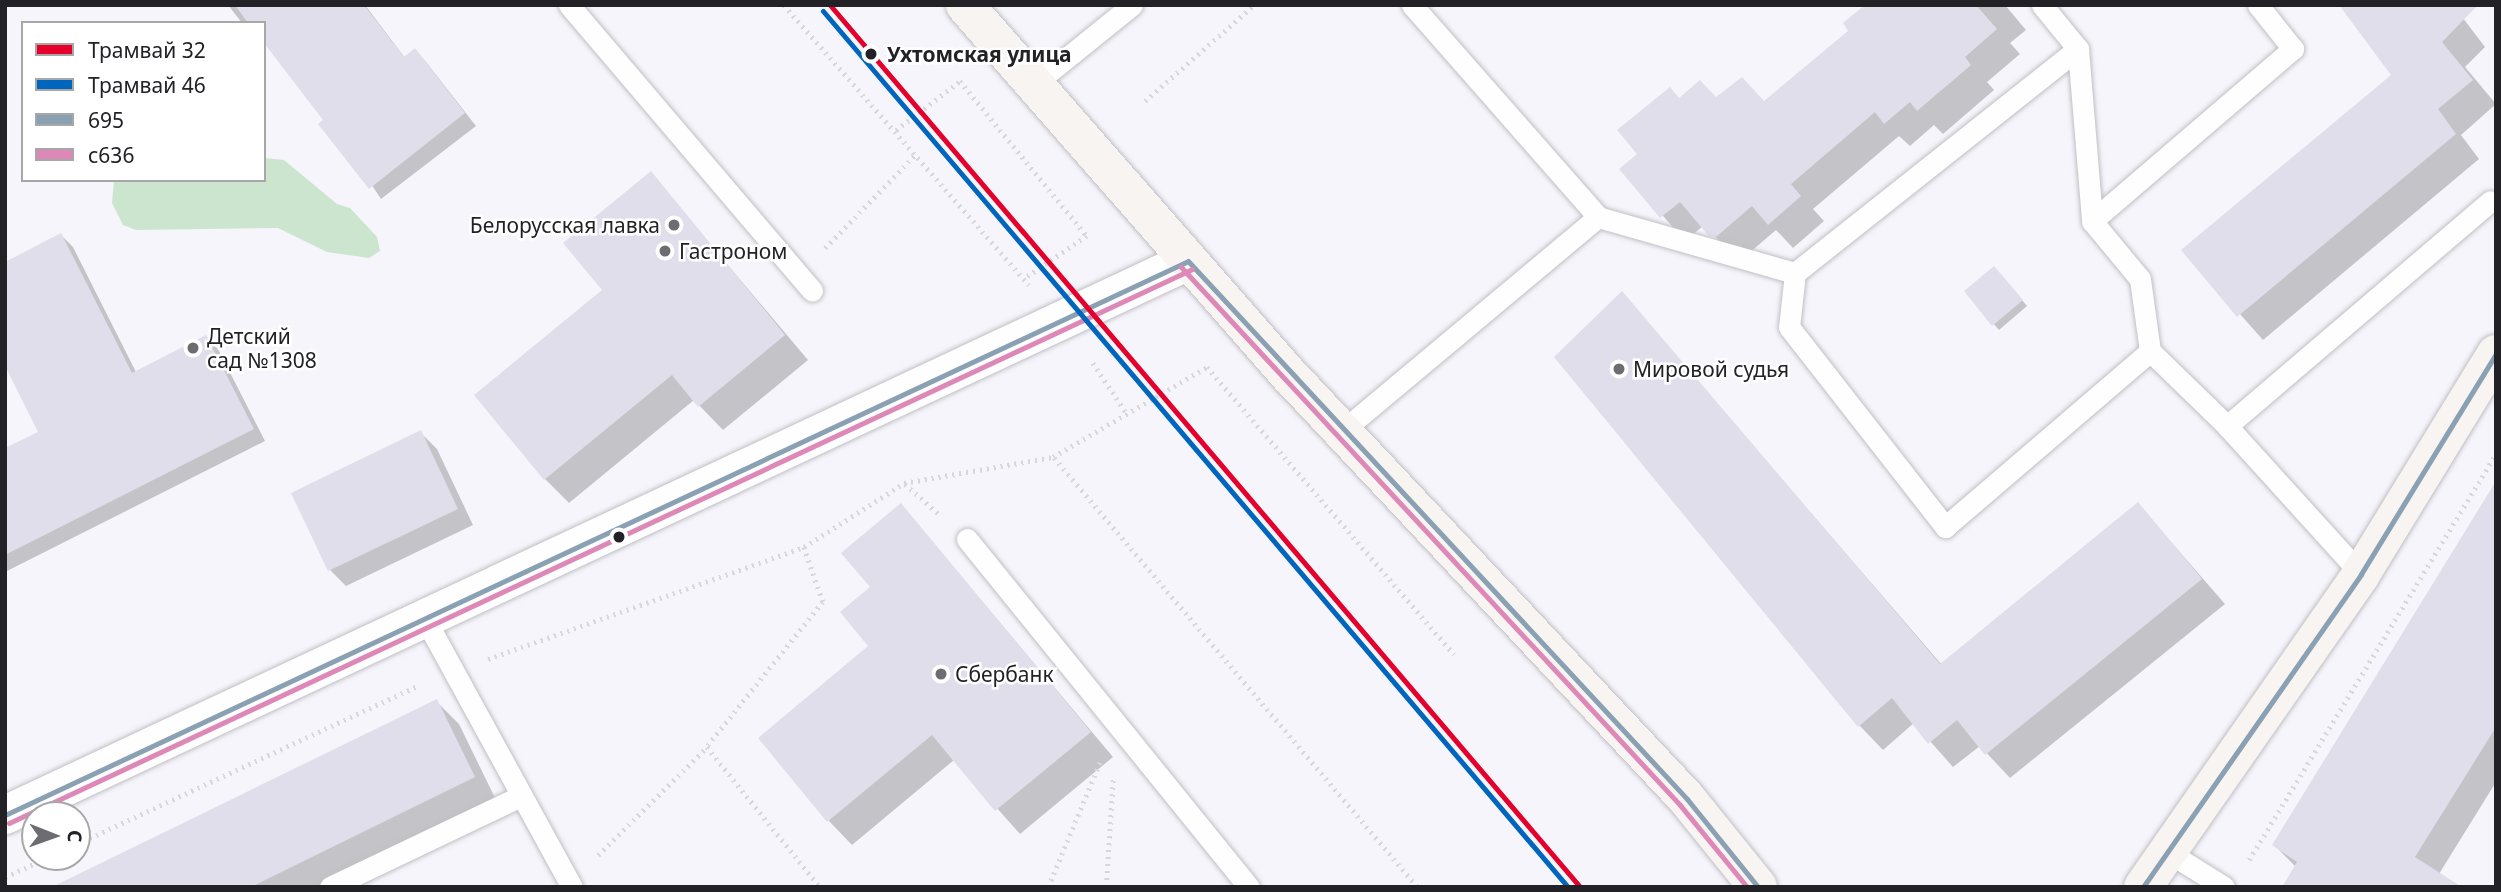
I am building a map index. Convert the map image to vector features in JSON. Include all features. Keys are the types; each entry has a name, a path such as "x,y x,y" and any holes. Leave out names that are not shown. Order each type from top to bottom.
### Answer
{"main road":[{"path":"965,5 1188,261 1342,431 1687,799 1758,887"},
{"path":"2143,887 2361,574 2496,354"}],"street":[{"path":"5,815 1188,261"}],"lane":[{"path":"569,5 806,283"},
{"path":"1033,85 1132,5"},
{"path":"1412,5 1598,217 1795,273"},
{"path":"2042,5 2078,49 2092,221 2140,279 2150,351 2227,426 2361,574"},
{"path":"2092,221 2293,49 2258,5"},
{"path":"2078,49 1795,273 1789,327 1945,527 2150,351"},
{"path":"2227,426 2490,201"},
{"path":"1342,431 1598,217"},
{"path":"967,539 1118,719 1249,887"},
{"path":"424,617 451,673 571,885"},
{"path":"330,887 521,796"},
{"path":"2168,852 2224,887"}],"path":[{"path":"784,5 917,153 1037,294"},
{"path":"1146,101 1254,5"},
{"path":"896,131 960,81 1087,236 1024,279"},
{"path":"806,283 917,153"},
{"path":"1093,363 1127,414"},
{"path":"91,838 451,673 804,547 904,483 1053,457 1207,367 1454,654"},
{"path":"2246,863 2496,454"},
{"path":"1053,457 1418,887"},
{"path":"904,483 967,539"},
{"path":"571,885 707,747 823,602 804,547"},
{"path":"1048,887 1118,719"},
{"path":"1106,887 1118,719"},
{"path":"707,747 820,887"},
{"path":"5,877 21,870"}],"green space":[{"path":"266,158 284,160 337,204 350,208 377,237 380,251 369,258 327,252 278,228 136,230 123,225 112,203 114,182 266,182"}],"building":[{"path":"235,5 364,5 404,57 415,48 465,113 369,189 318,124 323,120 266,46 266,21 247,21"},
{"path":"1865,5 1976,5 1997,29 1965,57 1971,65 1917,111 1910,102 1884,124 1875,112 1791,184 1801,196 1768,225 1752,206 1716,237 1708,235 1680,202 1660,218 1619,169 1637,154 1617,130 1670,87 1679,98 1700,80 1716,97 1742,77 1764,101 1848,31 1843,23"},
{"path":"2339,5 2478,5 2442,42 2473,80 2438,109 2456,134 2237,317 2181,250 2391,75"},
{"path":"651,171 785,335 698,407 672,375 544,480 474,395 602,290 563,243"},
{"path":"61,233 132,373 206,335 254,429 5,555 5,448 38,432 5,366 5,262"},
{"path":"1994,266 2023,300 1992,326 1964,291"},
{"path":"1622,291 1940,664 2138,502 2202,579 1985,755 1957,720 1928,744 1892,698 1858,727 1554,357"},
{"path":"421,430 458,509 328,571 291,493"},
{"path":"2496,481 2496,727 2415,857 2462,887 2282,887 2297,862 2272,845"},
{"path":"901,503 1091,732 995,811 932,735 827,822 758,738 868,646 840,612 870,587 841,553"},
{"path":"437,699 475,777 251,887 52,887 85,871 91,871 91,868"}],"tram line":[{"name":"32","path":"830,5 1580,887"},
{"name":"46","path":"823,11 1568,887"}],"transit line":[{"name":"695","path":"1188,261 1687,799 1758,887"},
{"name":"695","path":"5,815 1188,261"},
{"name":"с636","path":"1181,267 1680,805 1747,887"},
{"name":"с636","path":"9,823 1192,269"},
{"name":"695","path":"2143,887 2361,574 2496,354"}],"place":[{"name":"Ухтомская улица","path":"871,54"},
{"name":"Белорусская лавка","path":"674,225"},
{"name":"Гастроном","path":"665,251"},
{"name":"Детский сад №1308","path":"193,348"},
{"name":"Мировой судья","path":"1619,369"},
{"name":"Сбербанк","path":"941,674"}]}
